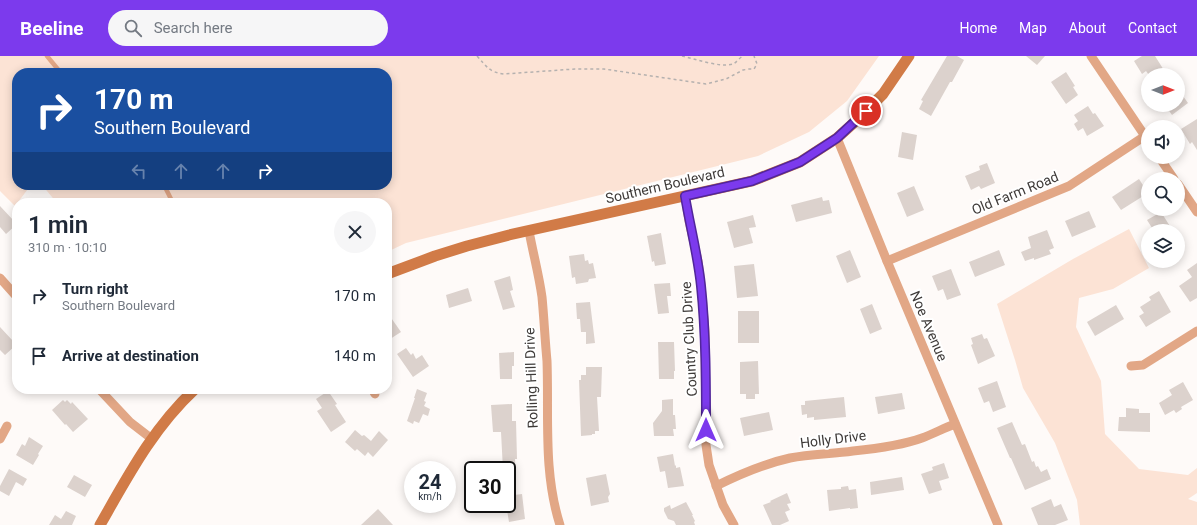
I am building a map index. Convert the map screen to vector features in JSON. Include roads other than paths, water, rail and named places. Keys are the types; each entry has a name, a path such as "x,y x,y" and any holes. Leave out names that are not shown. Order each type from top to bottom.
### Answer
{"main road":[{"name":"Southern Boulevard","path":"392,272 413,263 467,246 752,181 800,162 837,138 858,120 883,94 909,56"},
{"path":"100,525 133,466 165,420 190,394"}],"street":[{"path":"1091,56 1141,131"},
{"name":"Noe Avenue","path":"837,138 998,525"},
{"name":"Old Farm Road","path":"887,261 1068,186 1141,141"},
{"path":"1185,194 1197,212"},
{"name":"Country Club Drive","path":"685,196 698,261 705,331 706,445 709,465 716,486 734,525"},
{"name":"Rolling Hill Drive","path":"529,231 542,297 547,362 548,458 552,491 560,525"},
{"path":"0,278 12,291"},
{"path":"1131,366 1143,365 1197,331"},
{"path":"104,394 130,422 152,439"},
{"name":"Holly Drive","path":"716,486 745,472 783,460 902,443 921,438 956,424"},
{"path":"0,439 7,426"}],"lane":[{"path":"47,56 57,68"}]}
